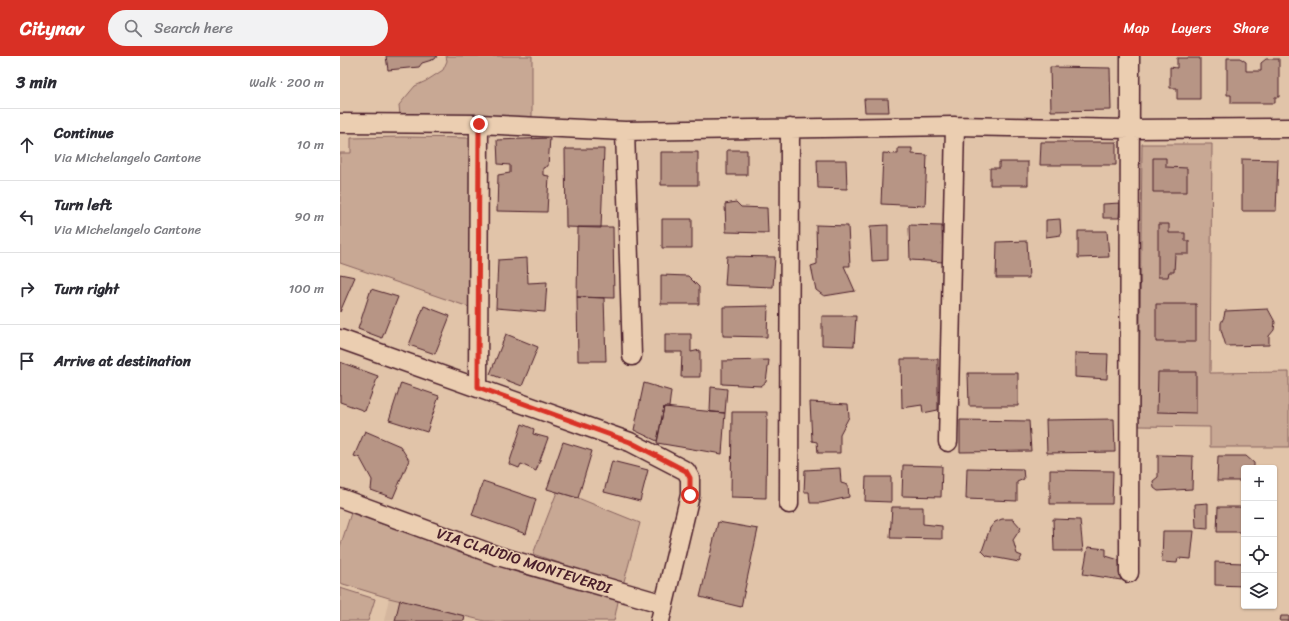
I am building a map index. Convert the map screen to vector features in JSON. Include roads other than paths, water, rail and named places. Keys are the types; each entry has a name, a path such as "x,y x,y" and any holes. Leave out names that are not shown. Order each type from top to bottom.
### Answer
{"street":[{"path":"1128,573 1130,56"},
{"path":"340,123 479,124 625,131 955,126 1130,129 1289,128"},
{"path":"478,387 479,124"},
{"path":"948,442 955,126"},
{"path":"789,504 790,128"},
{"path":"625,131 632,356"},
{"path":"340,339 630,442 686,471 690,478 690,495 662,612"},
{"name":"VIA CLAUDIO MONTEVERDI","path":"340,498 498,556 662,612"}]}
